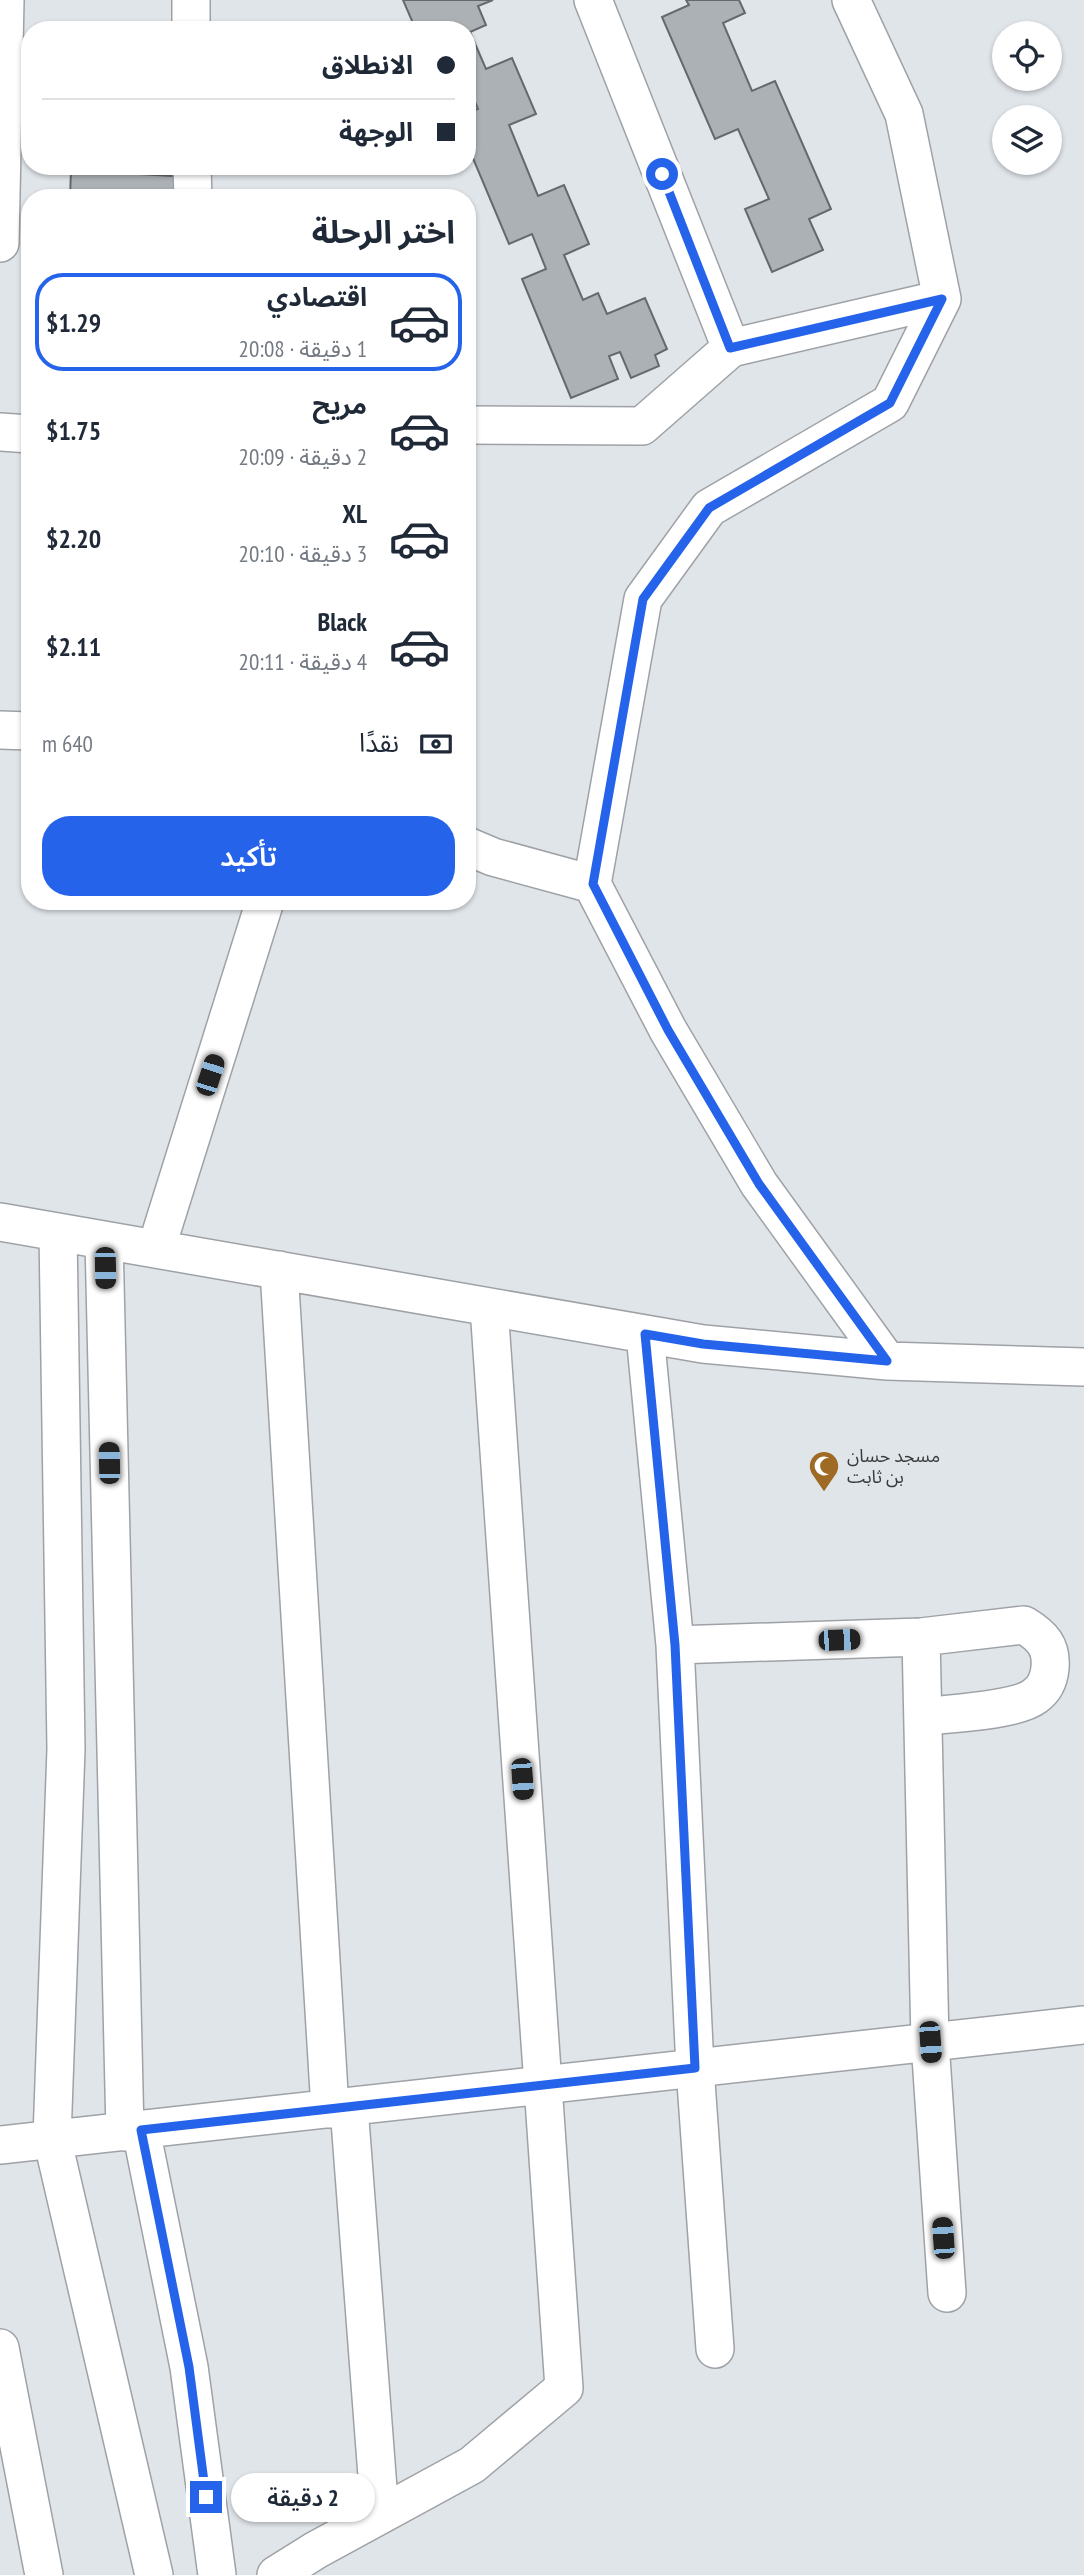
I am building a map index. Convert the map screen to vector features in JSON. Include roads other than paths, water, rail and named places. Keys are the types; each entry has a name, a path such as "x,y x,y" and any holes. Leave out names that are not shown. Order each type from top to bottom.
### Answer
{"street":[{"path":"0,243 5,0"},
{"path":"191,0 191,21"},
{"path":"593,0 730,348"},
{"path":"850,0 904,114 942,299 890,403 709,508 643,599 593,884 668,1030 759,1184 887,1361"},
{"path":"476,425 642,426 730,348 942,299"},
{"path":"0,432 21,433"},
{"path":"0,730 21,730"},
{"path":"476,850 493,857 593,884"},
{"path":"156,1249 262,910"},
{"path":"0,1222 703,1344 887,1361 1084,1367"},
{"path":"58,1232 66,1749 52,2138 154,2575"},
{"path":"104,1240 133,2131 189,2367 217,2575"},
{"path":"279,1270 340,2108 380,2515"},
{"path":"276,2575 316,2550 472,2465 564,2388 489,1307"},
{"path":"645,1334 675,1645 695,2068 715,2349"},
{"path":"675,1645 921,1637 1024,1625 1038,1634 1048,1646 1048,1682 1037,1695 1022,1704 923,1717"},
{"path":"921,1637 930,2042 947,2293"},
{"path":"0,2145 1084,2025"},
{"path":"0,2348 44,2575"}],"place":[{"name":"مسجد حسان بن ثابت","path":"824,1493"}]}
